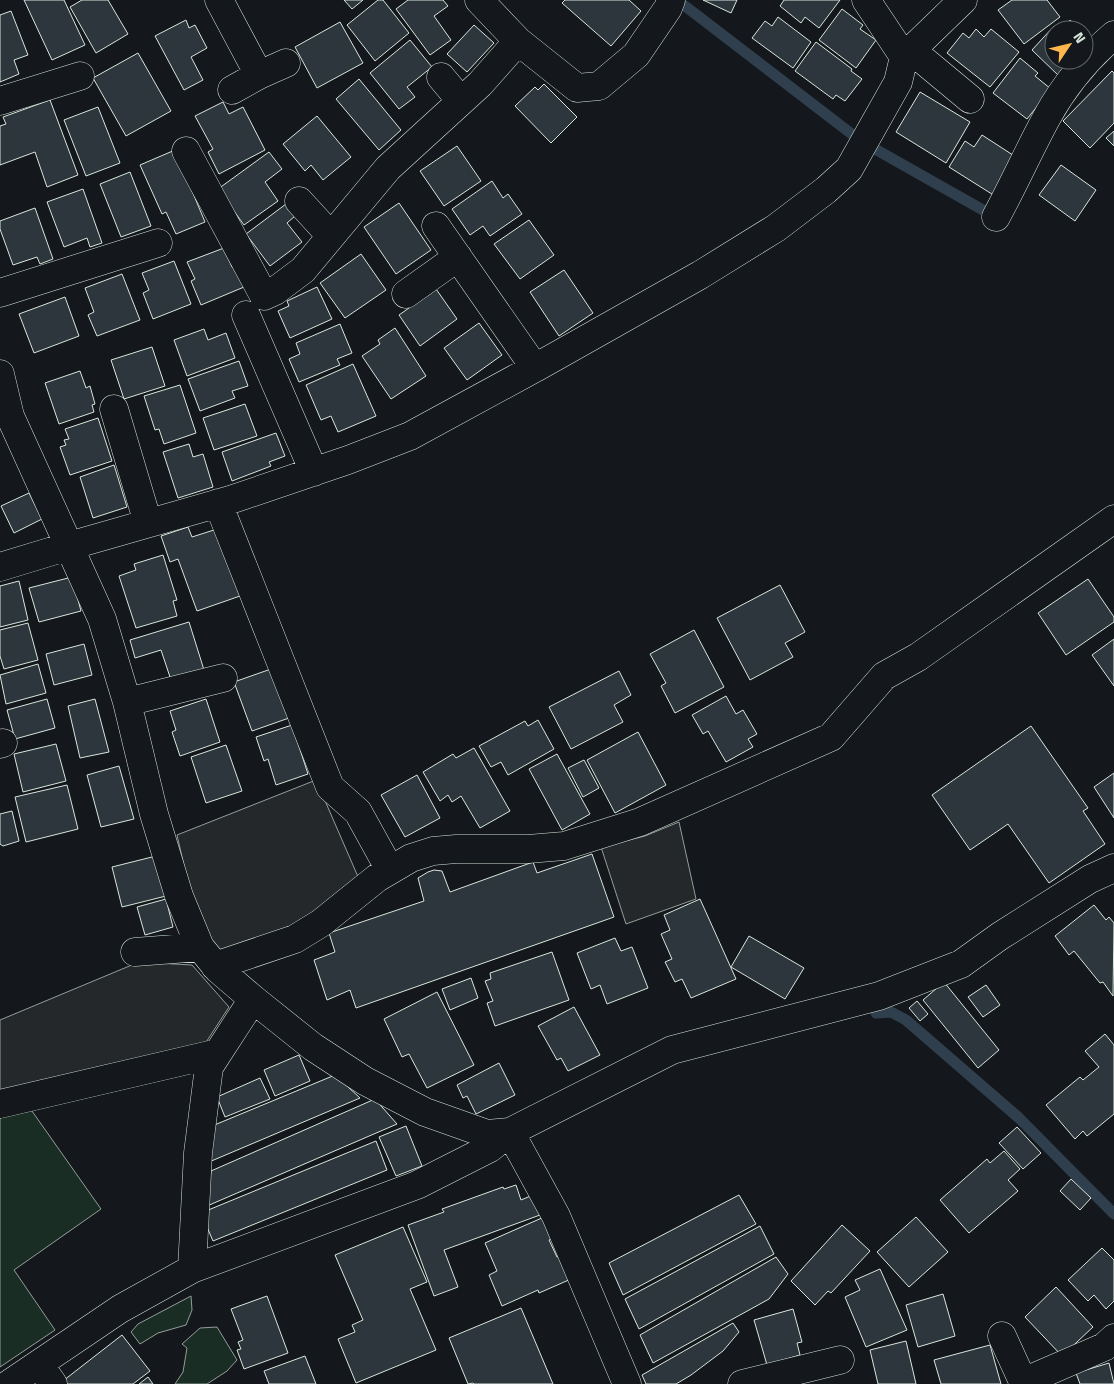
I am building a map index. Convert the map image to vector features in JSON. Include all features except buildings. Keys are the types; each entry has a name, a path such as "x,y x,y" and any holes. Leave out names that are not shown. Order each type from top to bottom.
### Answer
{"street":[{"path":"219,0 259,75"},
{"path":"479,0 518,41 577,88 599,86 636,55 672,0"},
{"path":"866,0 908,53 970,99"},
{"path":"0,567 218,503 314,472 410,436 700,275 776,228 826,190 849,169 898,82 908,53 963,0"},
{"path":"996,217 1047,117 1070,82 1095,51 1114,35"},
{"path":"186,151 264,296 275,291 303,270 388,168 480,84 518,41"},
{"path":"232,90 286,63"},
{"path":"0,100 80,76"},
{"path":"441,77 461,101"},
{"path":"299,201 331,236"},
{"path":"436,226 535,368"},
{"path":"0,293 158,243"},
{"path":"406,294 458,257"},
{"path":"246,315 314,472"},
{"path":"0,374 10,416 102,619 127,702 154,814 179,896 207,956 252,1000 313,1046 365,1081 424,1112 486,1134 510,1132"},
{"path":"114,409 148,523"},
{"path":"218,503 330,787 358,812 390,870"},
{"path":"135,952 207,956 295,939 321,923 377,878 411,858 433,851 456,849 528,849 564,846 640,822 831,737 884,676 918,658 1110,530"},
{"path":"127,702 224,678"},
{"path":"10,1384 46,1374 120,1309 192,1269 417,1185 490,1148 510,1132 672,1050 879,996 961,964 1065,894 1098,874 1114,868"},
{"path":"192,1269 198,1152 209,1067 252,1000"},
{"path":"0,1104 218,1053"},
{"path":"510,1132 556,1216 627,1384"},
{"path":"1002,1336 1023,1383 1104,1347 1114,1338"},
{"path":"742,1384 840,1360"}],"green space":[{"path":"27,1104 101,1209 14,1270 55,1330 0,1367 0,1106"},
{"path":"191,1296 192,1310 186,1325 158,1333 140,1344 131,1332 138,1324"},
{"path":"217,1327 237,1360 227,1371 207,1384 175,1384 183,1372 187,1348 182,1344 200,1328"}],"shaded area":[{"path":"316,780 359,879 282,934 215,951 194,909 177,835"},
{"path":"679,822 696,899 626,924 601,847 645,836"},
{"path":"139,962 192,965 229,1007 197,1056 0,1096 0,1020"}],"waterway":[{"path":"685,6 853,135 990,214"},
{"path":"876,1013 891,1012 906,1020 1019,1118 1114,1214"}]}
